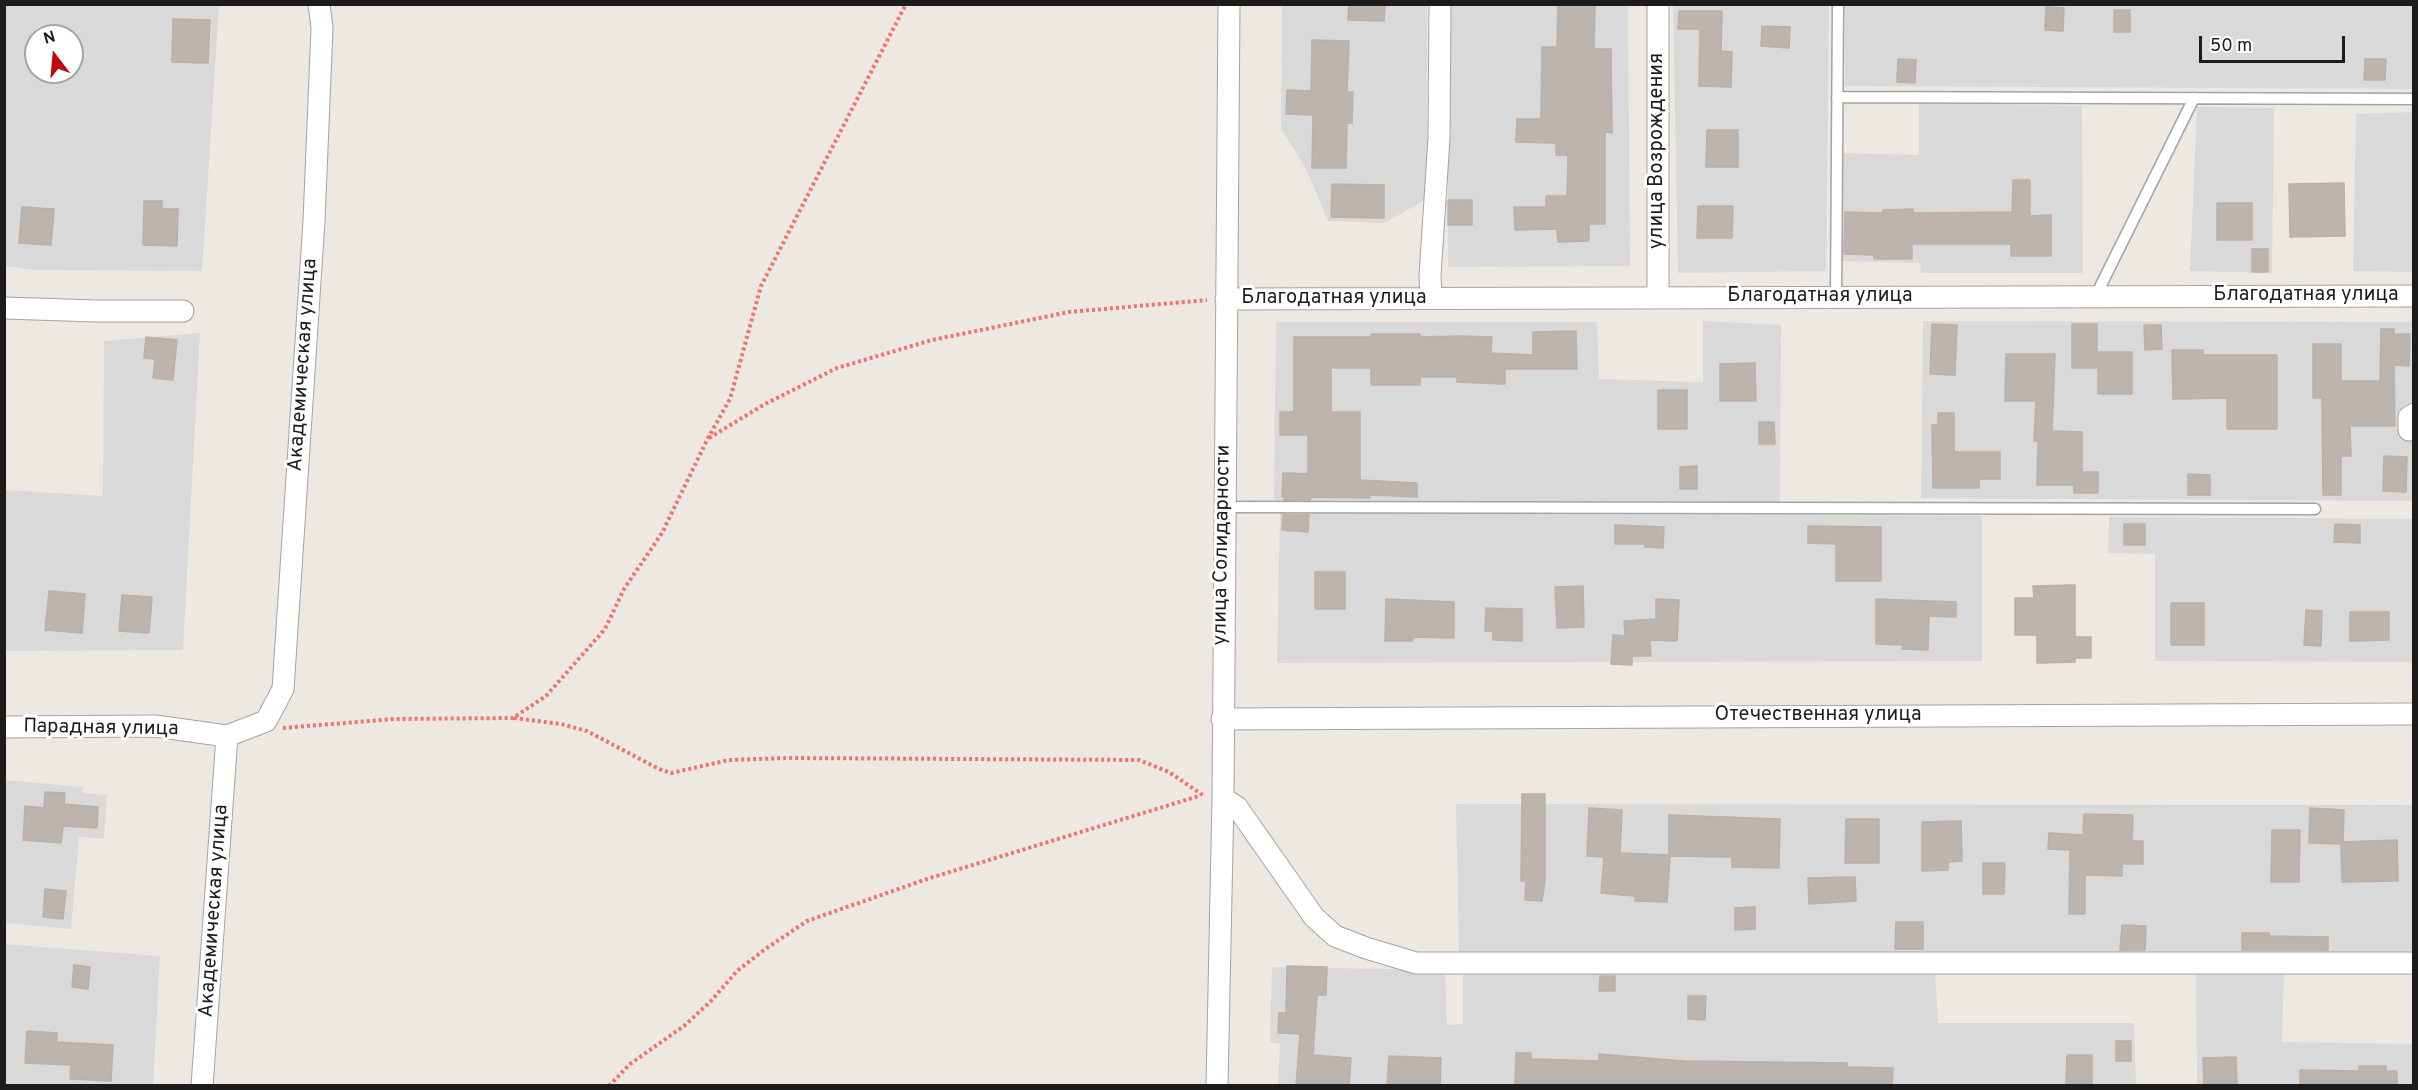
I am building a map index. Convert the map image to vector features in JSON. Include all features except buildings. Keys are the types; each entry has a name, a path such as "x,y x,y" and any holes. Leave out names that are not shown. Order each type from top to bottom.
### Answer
{"street":[{"name":"Академическая улица","path":"266,721 283,689 314,221 322,28 318,4"},
{"name":"улица Солидарности","path":"1217,1086 1223,798 1229,4"},
{"path":"1431,298 1430,276 1439,138 1440,4"},
{"name":"улица Возрождения","path":"1658,4 1658,298"},
{"name":"Благодатная улица","path":"1226,299 2414,296"},
{"path":"4,308 96,311 183,310"},
{"name":"Отечественная улица","path":"1222,719 2414,714"},
{"name":"Парадная улица","path":"4,727 155,726 227,736 266,721"},
{"name":"Академическая улица","path":"202,1086 227,736"},
{"path":"1223,798 1237,807 1314,917 1335,936 1416,963 2414,963"}],"lane":[{"path":"1836,297 1838,4"},
{"path":"1837,97 2414,99"},
{"path":"2098,297 2100,287 2194,98"},
{"path":"1224,507 2314,509"}],"path":[{"path":"513,718 546,696 605,629 624,589 662,533 708,438 730,399 761,286 906,4"},
{"path":"708,438 765,404 837,368 932,340 1069,312 1226,299"},
{"path":"266,721 279,729 394,719 513,718 561,724 587,731 671,773 729,760 776,758 1138,760 1169,772 1200,796"},
{"path":"609,1086 630,1065 684,1026 711,1001 737,971 807,921 930,878 1200,796 1223,798"}],"shaded area":[{"path":"5,5 219,5 202,271 35,270 5,266"},
{"path":"1282,5 1427,5 1427,199 1384,223 1328,221 1307,171 1281,128"},
{"path":"1448,5 1628,5 1630,266 1448,267"},
{"path":"1673,5 1829,5 1826,271 1678,273"},
{"path":"1845,5 2413,5 2413,89 1845,86"},
{"path":"1919,103 2082,106 2083,273 1921,273 1920,263 1842,261 1842,153 1919,155"},
{"path":"2197,107 2274,108 2272,273 2190,271"},
{"path":"2413,112 2413,272 2353,271 2356,114"},
{"path":"1703,321 1781,325 1780,502 1274,500 1276,322 1597,322 1599,379 1703,382"},
{"path":"1923,321 2413,322 2413,501 1921,498"},
{"path":"200,333 183,650 5,651 4,490 103,496 104,341"},
{"path":"1280,513 1982,516 1982,661 1277,663"},
{"path":"2109,517 2413,519 2413,662 2155,661 2155,554 2108,553"},
{"path":"4,780 83,787 82,793 107,795 104,839 79,837 71,929 5,923"},
{"path":"1456,804 2413,805 2413,953 1459,953"},
{"path":"4,944 160,956 153,1085 5,1085"},
{"path":"1272,967 1445,970 1447,1025 1463,1024 1463,970 1935,971 1938,1023 2134,1023 2136,1085 1278,1085 1280,1044 1270,1042"},
{"path":"2284,970 2282,1042 2413,1044 2413,1085 2197,1085 2196,972"}]}
